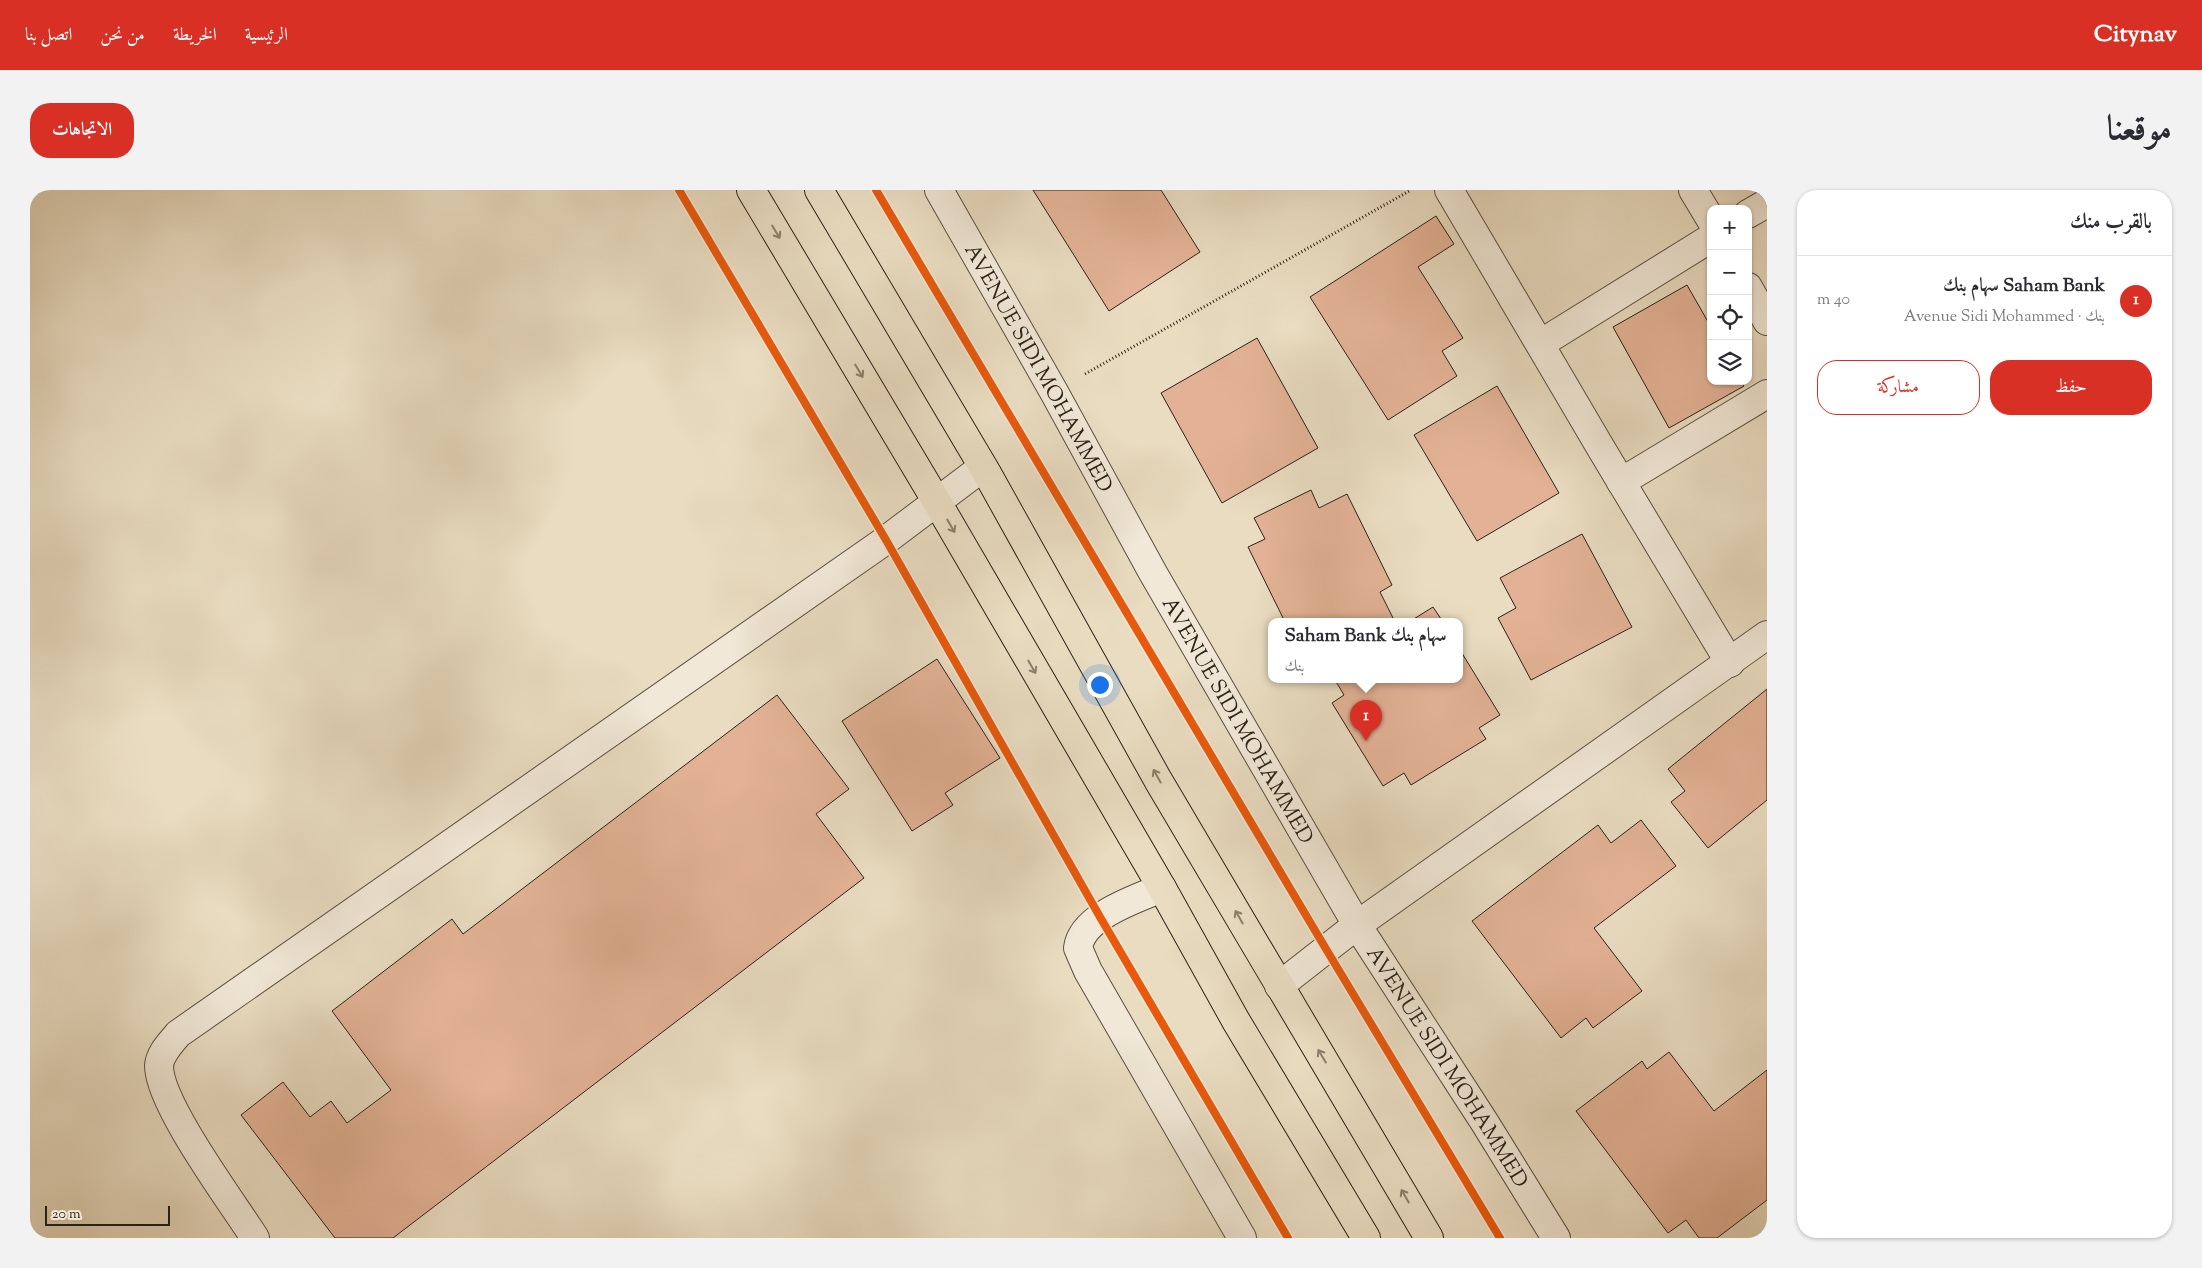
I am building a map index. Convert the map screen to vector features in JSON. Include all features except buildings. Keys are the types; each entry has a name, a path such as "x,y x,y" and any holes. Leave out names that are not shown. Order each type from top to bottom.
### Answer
{"main road":[{"path":"751,190 937,502 1162,888 1240,1029 1366,1238"},
{"path":"819,190 983,467 1158,780 1430,1238"}],"street":[{"name":"AVENUE SIDI MOHAMMED","path":"939,190 1054,392 1153,573 1357,925 1485,1123 1556,1238"},
{"path":"1449,190 1621,482 1730,662"},
{"path":"1693,190 1707,213"},
{"path":"1752,212 1767,203"},
{"path":"1540,344 1707,240"},
{"path":"1752,294 1767,321"},
{"path":"1621,482 1767,394"},
{"path":"255,1238 171,1108 160,1078 159,1064 162,1055 178,1034 937,502 983,467"},
{"path":"1279,986 1357,925 1767,636"},
{"path":"1162,888 1100,917 1083,935 1078,948 1088,971 1242,1238"}],"path":[{"path":"1054,392 1411,190"}],"cycle path":[{"path":"679,190 886,540 1100,917 1288,1238"},
{"path":"876,190 1326,949 1500,1238"}],"place":[{"name":"Saham Bank سهام بنك","path":"1366,741"}]}
